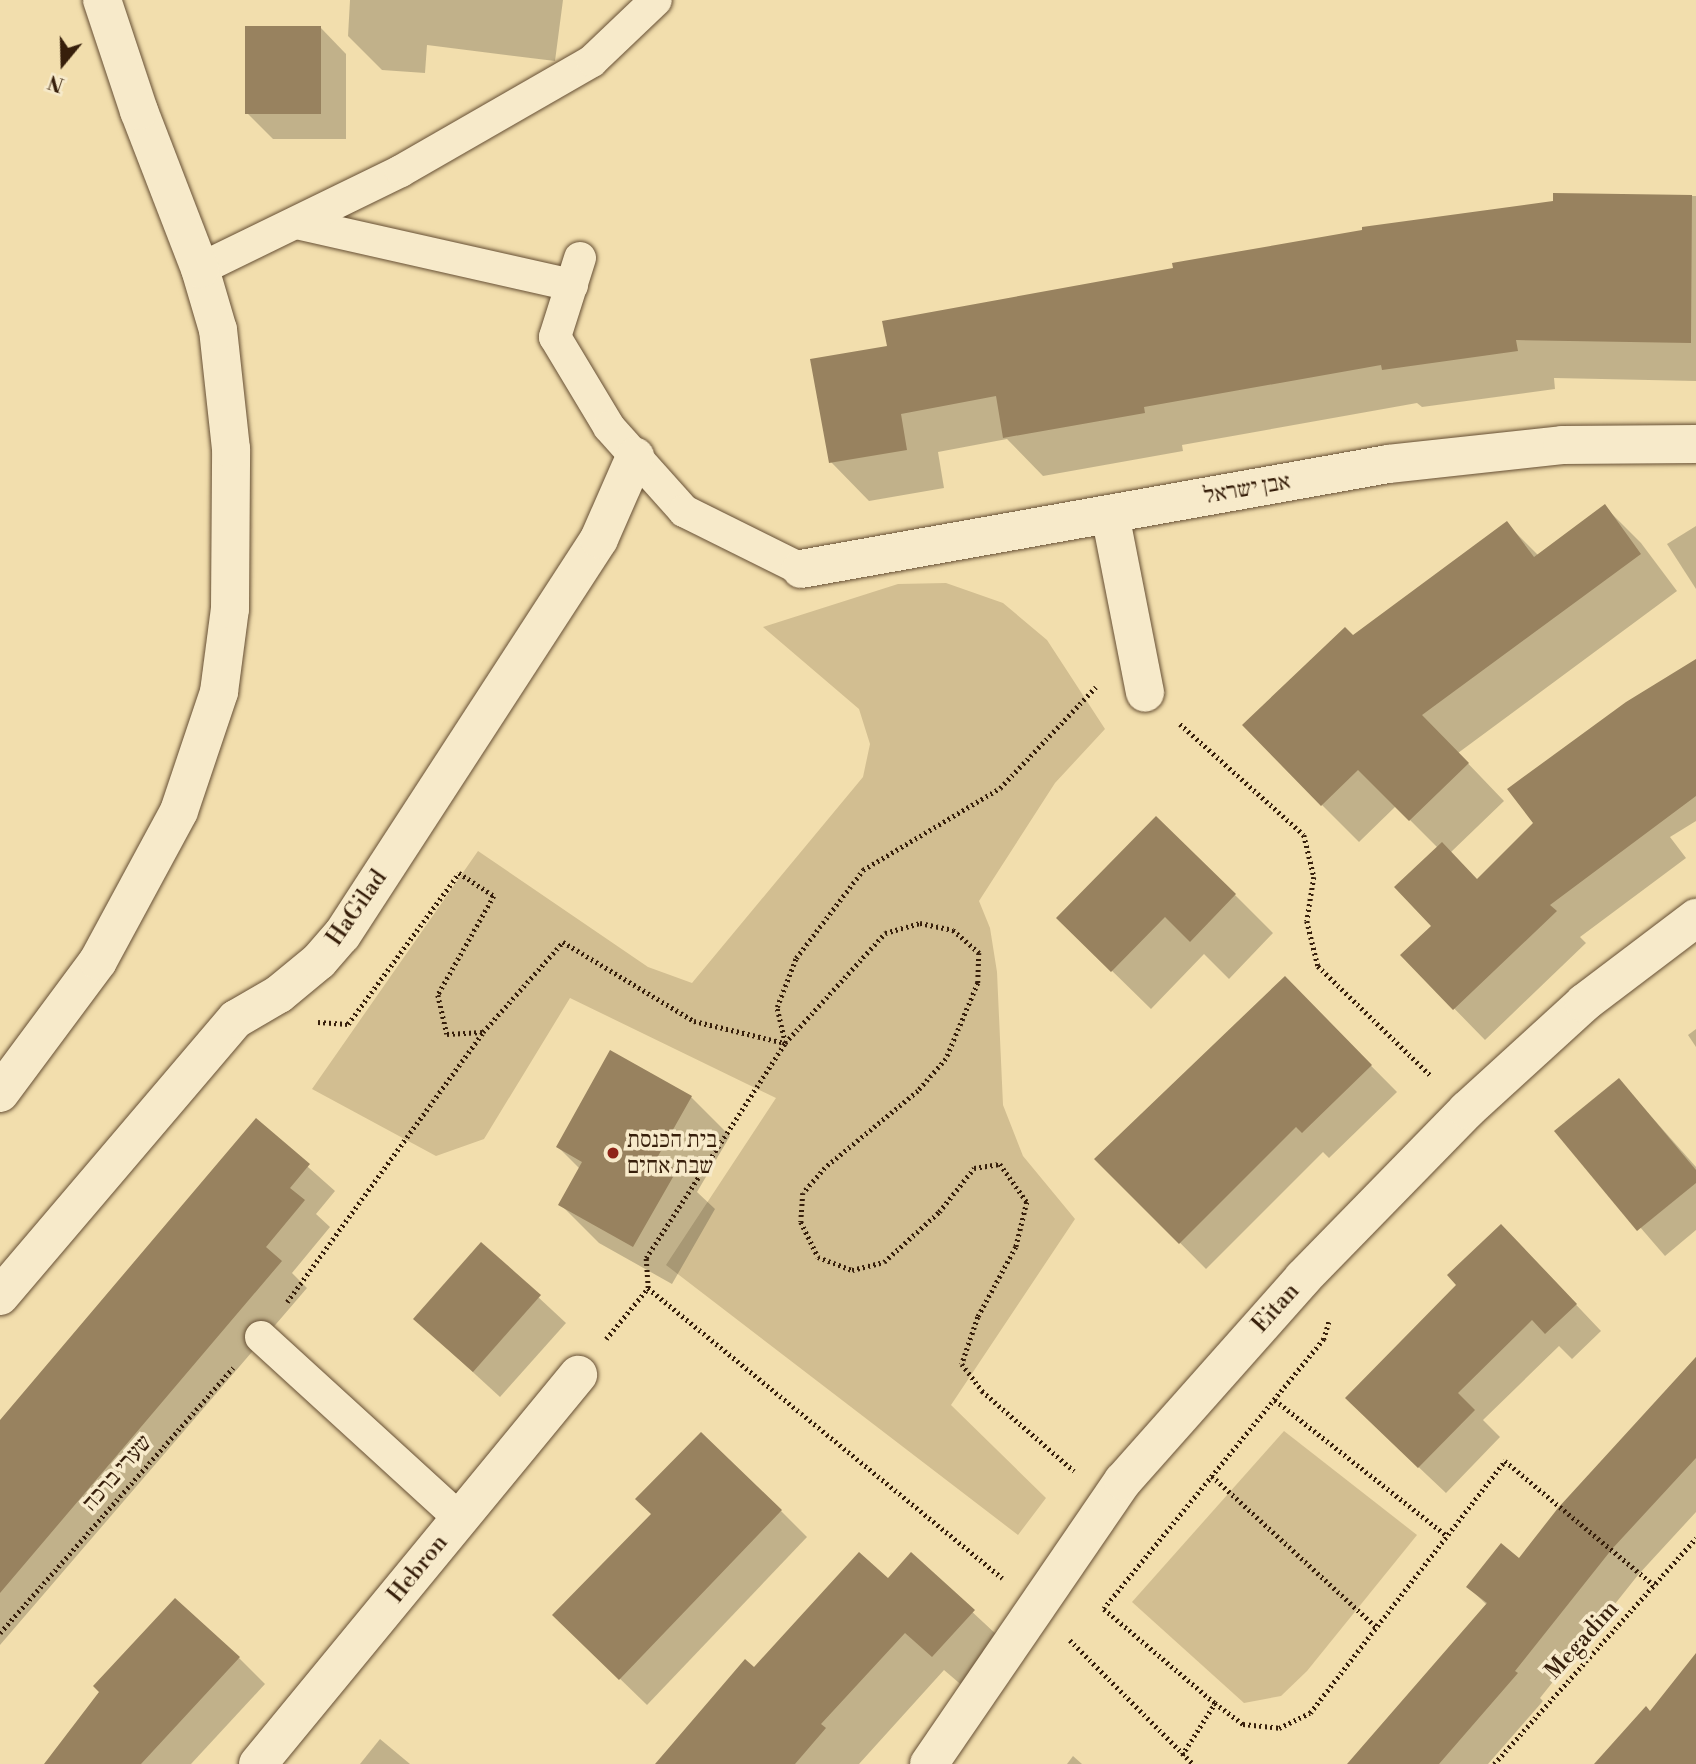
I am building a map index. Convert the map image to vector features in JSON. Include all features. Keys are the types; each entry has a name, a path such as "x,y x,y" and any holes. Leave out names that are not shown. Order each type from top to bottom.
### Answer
{"street":[{"path":"0,1093 76,994 139,892 195,772 219,692 230,609 231,449 224,361 200,269 139,111 102,0"},
{"name":"אבן ישראל","path":"801,569 1388,464 1562,445 1696,444"},
{"name":"HaGilad","path":"0,1296 236,1018 279,994 319,961 342,935 599,539 635,457"},
{"path":"1110,514 1145,693"},
{"name":"Eitan","path":"929,1764 1109,1501 1303,1278 1467,1110 1584,1003 1696,918"},
{"name":"Hebron","path":"258,1764 578,1375"}],"lane":[{"path":"200,269 401,171 592,61 656,0"},
{"path":"296,223 576,271 555,337 609,427 684,510 801,569"},
{"path":"261,1337 460,1518"}],"path":[{"path":"785,1043 777,1007 796,958 863,870 1000,788 1136,647"},
{"path":"1145,693 1304,835 1314,877 1307,921 1318,966 1467,1110"},
{"path":"236,1018 348,1024 459,873 494,896 438,995 447,1034 483,1032"},
{"path":"578,1375 648,1288 646,1258 785,1043 885,933 920,923 953,930 979,953 978,983 947,1059 918,1091 825,1168 803,1193 801,1223 818,1257 852,1270 884,1262 939,1212 974,1168 1000,1164 1027,1202 1016,1247 978,1317 962,1364 982,1391 1109,1501"},
{"name":"שערי ברכה","path":"0,1633 261,1337 483,1032 563,942 694,1021 785,1043"},
{"path":"648,1288 1038,1607 1193,1764"},
{"path":"1332,1315 1324,1339 1104,1609 1215,1703 1243,1724 1279,1728 1310,1713 1504,1461 1654,1585"},
{"path":"1275,1400 1447,1536"},
{"path":"1212,1476 1376,1627"},
{"name":"Megadim","path":"1494,1764 1696,1538"},
{"path":"1182,1755 1215,1703"}],"shaded area":[{"path":"946,583 1003,603 1047,640 1105,729 1055,783 979,901 990,928 997,972 1003,1105 1023,1156 1075,1219 951,1405 1046,1498 1018,1535 666,1265 776,1098 570,998 484,1139 436,1156 312,1089 478,851 648,967 692,983 863,777 870,744 859,709 763,627 898,584"},
{"path":"1284,1431 1417,1535 1307,1671 1281,1696 1244,1703 1132,1602"}],"building":[{"path":"245,26 321,26 321,114 245,114"},
{"path":"1553,193 1692,195 1691,343 1516,340 1518,351 1382,370 1381,365 1144,407 1145,413 1003,438 996,396 901,414 907,450 829,463 810,359 887,346 882,321 1173,268 1172,263 1362,230 1362,227 1553,201"},
{"path":"1605,504 1641,554 1422,715 1469,763 1409,821 1358,770 1321,806 1242,725 1345,627 1353,635 1507,521 1534,557"},
{"path":"1696,659 1696,796 1550,905 1557,911 1453,1010 1400,955 1431,926 1394,887 1442,842 1477,879 1533,823 1507,789 1626,702"},
{"path":"1156,816 1236,894 1190,942 1165,917 1111,972 1056,918"},
{"path":"1285,976 1372,1065 1302,1133 1296,1127 1179,1244 1094,1159"},
{"name":"בית הכנסת שבת אחים","path":"610,1050 692,1096 657,1158 677,1170 633,1247 558,1205 582,1162 556,1147"},
{"path":"1619,1078 1696,1170 1696,1183 1637,1231 1554,1131"},
{"path":"256,1118 310,1164 290,1188 305,1200 266,1247 282,1261 0,1593 0,1420"},
{"path":"1501,1224 1577,1304 1545,1334 1532,1320 1458,1393 1475,1410 1418,1468 1345,1398 1456,1285 1447,1275"},
{"path":"481,1242 541,1295 473,1372 413,1319"},
{"path":"1696,1357 1696,1458 1612,1549 1515,1671 1518,1673 1439,1764 1347,1764 1487,1603 1466,1587 1501,1543 1519,1558 1558,1508"},
{"path":"701,1432 782,1510 619,1680 552,1615 651,1514 635,1499"},
{"path":"859,1552 888,1578 911,1552 975,1610 932,1657 905,1633 821,1724 826,1728 795,1764 655,1764 745,1659 754,1667"},
{"path":"175,1598 240,1657 141,1764 44,1764 99,1692 93,1686"},
{"path":"1696,1653 1696,1764 1594,1764 1646,1706 1650,1711"}],"place":[{"name":"בית הכנסת שבת אחים","path":"613,1153"}]}
